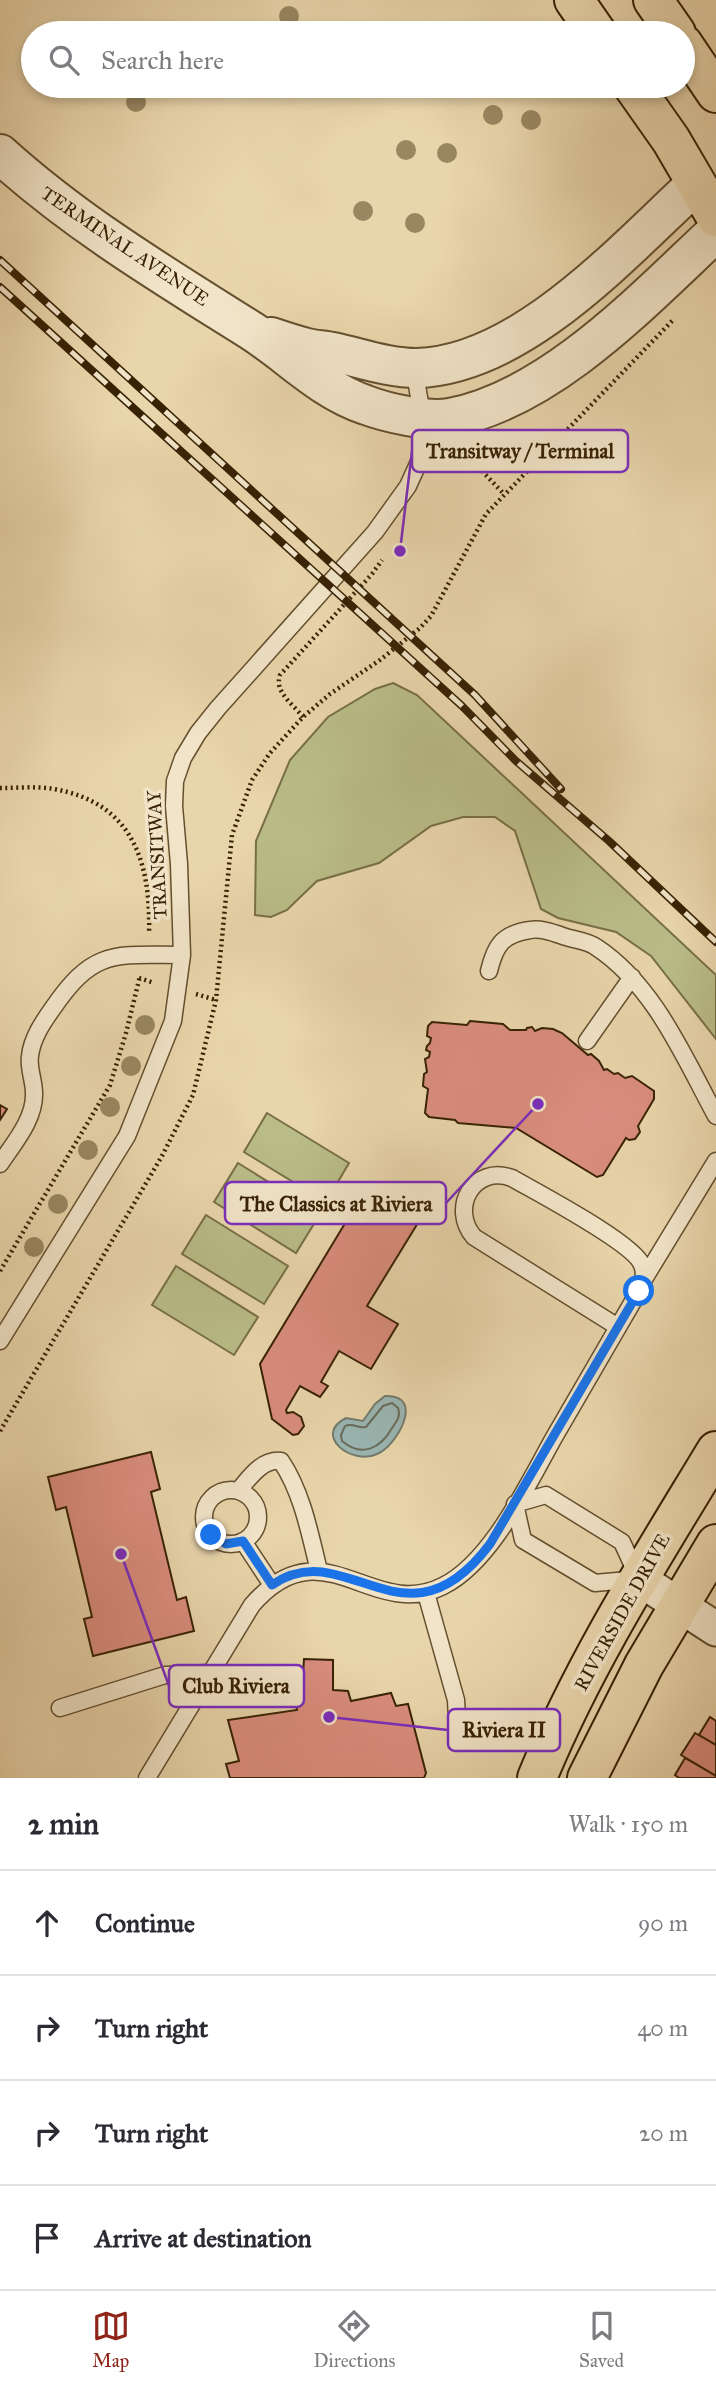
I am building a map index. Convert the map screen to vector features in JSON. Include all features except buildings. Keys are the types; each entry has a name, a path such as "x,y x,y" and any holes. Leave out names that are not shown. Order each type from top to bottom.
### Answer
{"main road":[{"path":"574,0 589,21"},
{"path":"653,0 668,21"},
{"path":"695,62 716,93"},
{"path":"641,98 671,140 716,217"},
{"name":"RIVERSIDE DRIVE","path":"537,1778 550,1744 606,1636 716,1451"},
{"path":"587,1778 644,1665 716,1544"}],"street":[{"name":"TERMINAL AVENUE","path":"0,154 30,181 97,231 254,332 315,380 366,405 422,418 449,418 494,404 528,387 596,341 716,232"},
{"name":"TERMINAL AVENUE","path":"254,332 307,348 414,368 437,366 468,358 522,332 554,311 590,282 696,184"},
{"path":"639,1579 716,1629"}],"lane":[{"name":"TRANSITWAY","path":"0,1341 127,1136 173,1021 182,955 174,806 175,781 183,758 218,708 375,532 408,486 427,444 414,368"},
{"path":"489,971 494,951 505,938 520,931 538,928 594,945 632,977 670,1030 716,1115"},
{"path":"0,1164 27,1122 33,1104 29,1059 31,1050 38,1033 72,982 91,965 123,956 182,955"},
{"path":"587,1041 632,977"},
{"path":"147,1778 252,1605 282,1578 302,1570 318,1570 400,1594 426,1593 443,1586 472,1565 490,1544 515,1504 644,1279 716,1161"},
{"path":"618,1327 474,1237 466,1228 463,1217 469,1192 489,1176 501,1174 512,1178 626,1247 642,1265 644,1279"},
{"path":"239,1490 257,1470 272,1460 281,1461 290,1475 312,1541 318,1570"},
{"path":"239,1490 253,1502 258,1519 250,1536 243,1541 226,1544 217,1541 206,1528 204,1511 213,1496 220,1491 239,1490"},
{"path":"546,1494 622,1542 639,1579 595,1583 523,1540 515,1504 546,1494"},
{"path":"243,1541 272,1585"},
{"path":"426,1593 456,1700 458,1737"},
{"path":"60,1708 165,1675 211,1673"}],"path":[{"path":"420,628 431,616 486,514 663,334 675,318"},
{"path":"303,717 279,689 281,675 372,574"},
{"path":"0,788 52,789 82,797 100,806 129,832 137,847 148,887 148,955 139,978 110,1085 0,1271"},
{"path":"139,978 154,983"},
{"path":"190,992 216,1000"}],"green space":[{"path":"393,683 417,695 716,975 716,1039 651,956 616,932 558,918 541,909 515,831 495,817 463,817 431,826 379,863 317,881 287,910 271,917 255,915 256,841 290,760 328,717 375,689"},
{"path":"267,1113 349,1163 326,1202 244,1152"},
{"path":"238,1163 320,1214 296,1253 214,1202"},
{"path":"206,1215 288,1266 264,1304 182,1254"},
{"path":"176,1266 258,1317 234,1355 152,1305"}],"water":[{"path":"385,1396 397,1398 404,1403 406,1411 399,1432 385,1449 367,1457 357,1456 339,1447 333,1432 337,1425 346,1418 363,1421 375,1404"}],"railway":[{"path":"0,260 475,695 561,789"},
{"path":"0,287 462,706 516,761 609,841 716,942"}],"place":[{"name":"Transitway / Terminal","path":"400,551"},
{"name":"The Classics at Riviera","path":"538,1104"},
{"name":"Club Riviera","path":"121,1554"},
{"name":"Riviera II","path":"329,1717"}],"route":[{"path":"211,1535 226,1544 243,1541 272,1585 302,1570 318,1570 400,1594 426,1593 443,1586 464,1573 490,1544 639,1291"}]}
